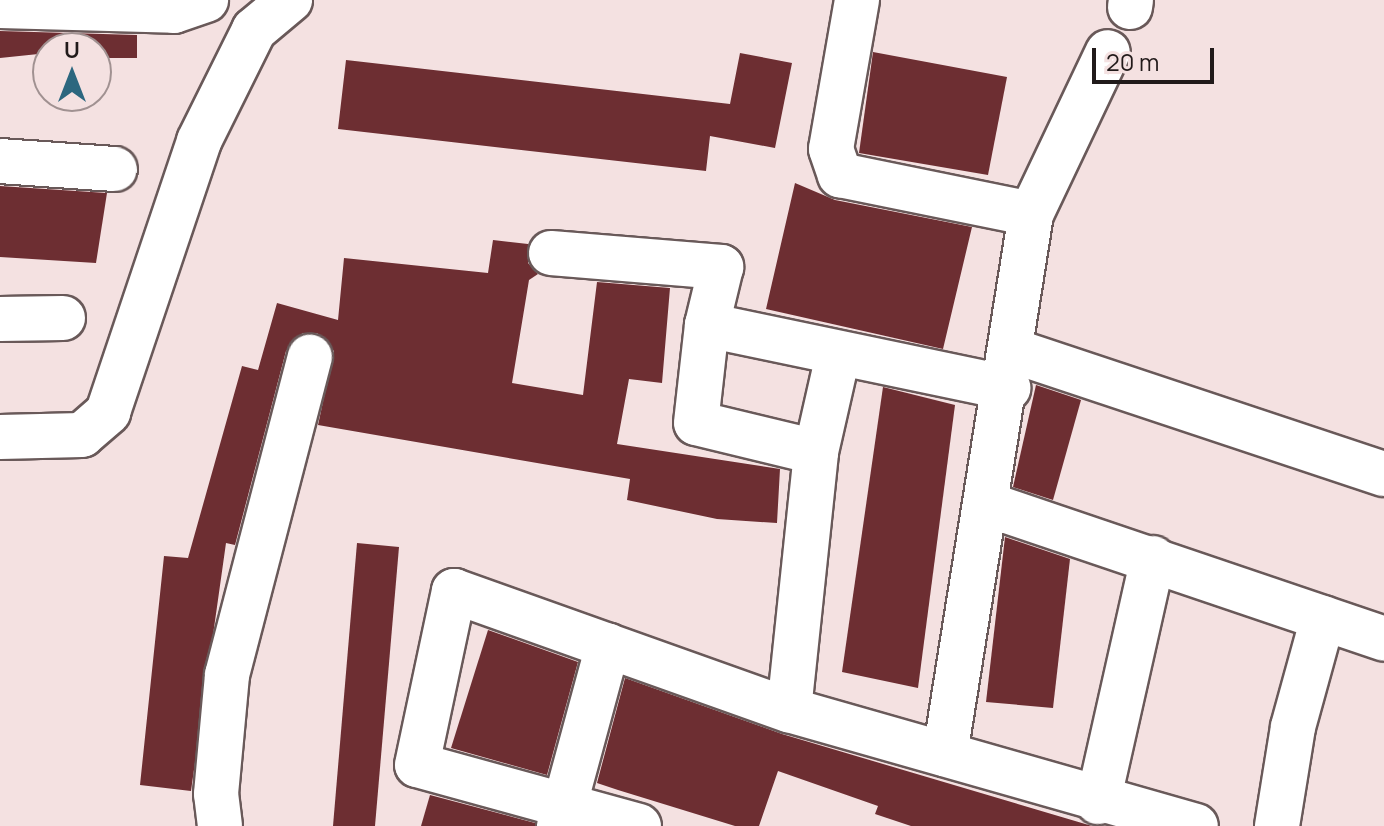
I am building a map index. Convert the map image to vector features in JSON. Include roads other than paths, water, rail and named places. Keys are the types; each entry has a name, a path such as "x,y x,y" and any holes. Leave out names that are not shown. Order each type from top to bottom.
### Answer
{"street":[{"path":"0,6 174,11 206,0"},
{"path":"0,437 82,435 108,412 199,141 254,30 290,0"},
{"path":"857,0 831,149 840,175 1031,214"},
{"path":"945,754 1011,369 1031,214 1108,52"},
{"path":"0,161 115,169"},
{"path":"551,253 721,267 707,325 696,423 816,452"},
{"path":"0,319 63,318"},
{"path":"707,325 838,355 1011,369 1384,474"},
{"path":"789,710 816,452 838,355"},
{"path":"220,826 216,794 227,675 310,357"},
{"path":"989,505 1153,558 1384,639"},
{"path":"1124,813 1153,558"},
{"path":"639,826 561,816 417,765 454,591 789,710 945,754 1124,813 1196,826"},
{"path":"1277,826 1293,727 1323,618"},
{"path":"561,816 608,646"}]}
